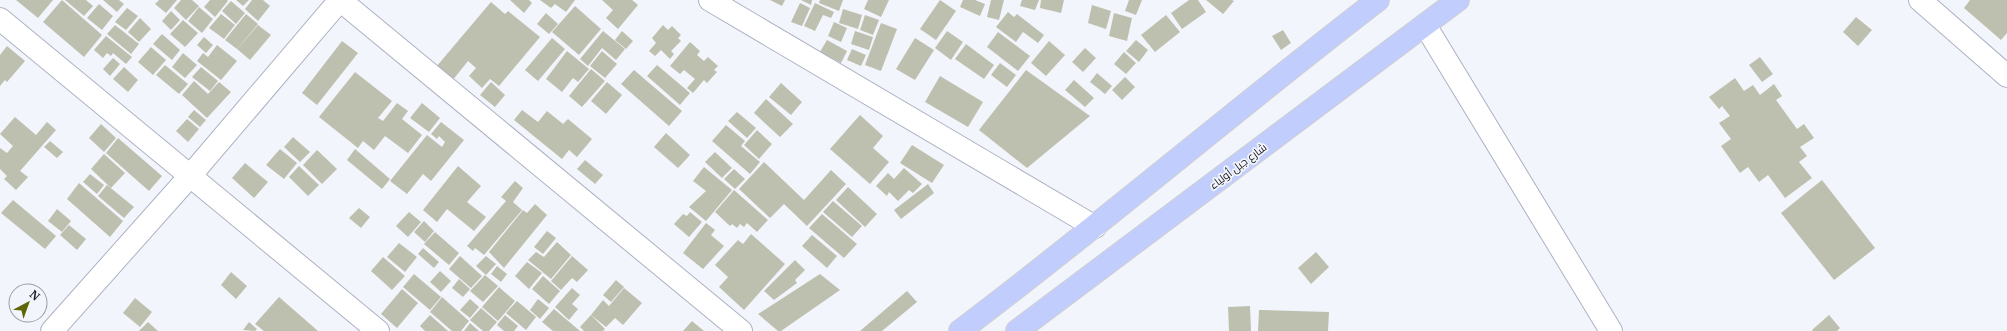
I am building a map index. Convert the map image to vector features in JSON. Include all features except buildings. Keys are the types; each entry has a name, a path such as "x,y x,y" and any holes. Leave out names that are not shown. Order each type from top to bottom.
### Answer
{"main road":[{"path":"960,331 1095,227 1305,56 1378,0"},
{"name":"شارع جبل أولياء","path":"1017,331 1458,0"}],"street":[{"path":"52,331 190,176 340,0 742,331"},
{"path":"710,0 1095,227"},
{"path":"1920,0 2007,76"},
{"path":"0,19 378,331"},
{"path":"1425,25 1611,331"}]}
